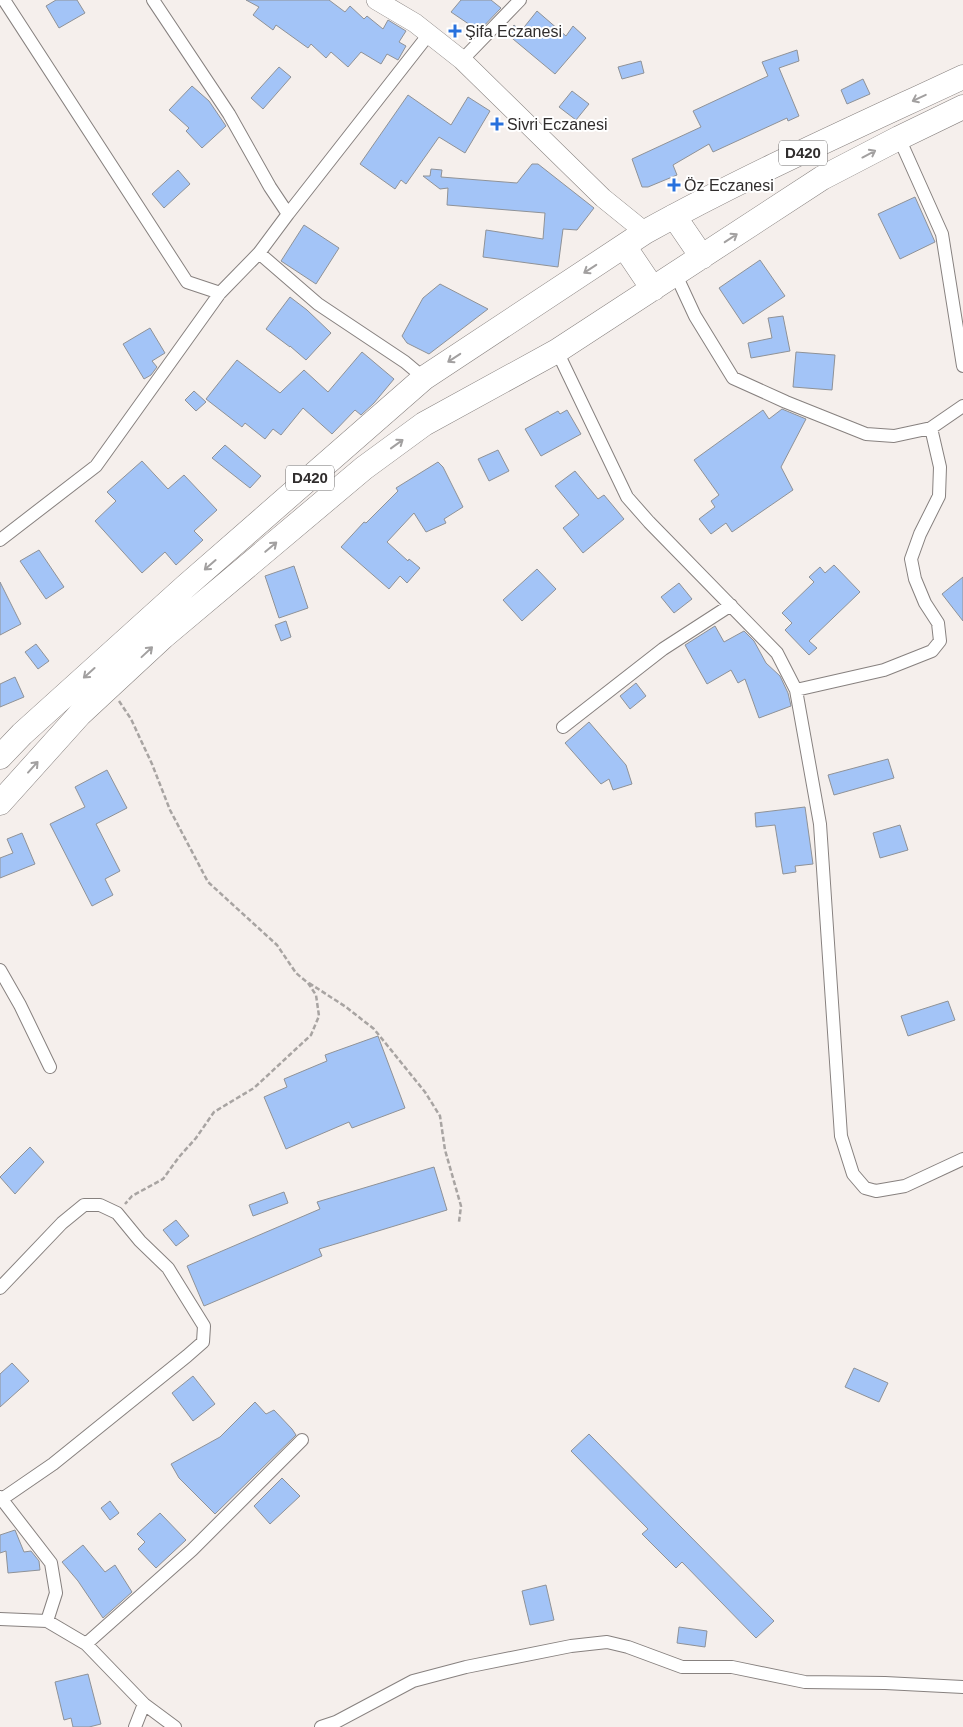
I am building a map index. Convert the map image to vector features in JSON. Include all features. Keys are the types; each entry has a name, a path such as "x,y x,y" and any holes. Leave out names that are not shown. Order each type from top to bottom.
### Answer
{"highway":[{"name":"D420","path":"0,757 22,734 186,586 424,378 645,232 787,160 963,78"},
{"name":"D420","path":"676,275 822,178 963,107"},
{"path":"674,216 702,258"},
{"path":"624,246 653,289"},
{"path":"0,804 80,714 163,636 364,468 424,424 557,351 676,275"}],"street":[{"path":"4,0 187,282 220,293"},
{"path":"153,0 230,114 270,187 288,214"},
{"path":"376,0 415,23 462,60 603,198 645,232"},
{"path":"462,60 520,0"},
{"path":"0,540 96,466 220,293 260,253 288,214 429,34"},
{"path":"899,138 942,234 963,366"},
{"path":"260,253 318,304 404,362 424,378"},
{"path":"676,275 695,316 733,378 786,402 866,434 894,436 931,428 963,406"},
{"path":"557,351 627,497 777,653 796,690 820,824 841,1136 853,1174 865,1188 876,1191 905,1186 963,1159"},
{"path":"796,690 884,670 932,651 940,641 938,623 925,603 915,578 911,559 920,534 939,496 940,468 931,428"},
{"path":"563,726 663,649 731,605"},
{"path":"0,970 50,1067"},
{"path":"0,1288 62,1223 84,1205 100,1204 118,1213 140,1241 168,1268 204,1326 203,1342 85,1440 53,1464 1,1498 51,1562 56,1593 47,1621"},
{"path":"86,1644 192,1550 302,1440"},
{"path":"0,1619 47,1621 86,1644 144,1704 175,1727"},
{"path":"321,1727 336,1722 413,1681 466,1667 571,1646 607,1642 628,1647 682,1667 732,1667 805,1682 885,1683 963,1687"},
{"path":"135,1727 144,1704"}],"path":[{"path":"110,687 131,719 152,764 170,810 208,882 276,946 296,973 374,1028 425,1092 440,1116 445,1150 461,1206 459,1222"},
{"path":"118,1213 132,1196 163,1179 214,1112 254,1088 311,1035 319,1016 316,995 308,983"}],"building":[{"path":"56,0 77,0 85,13 59,28 46,6"},
{"path":"246,0 329,0 345,12 350,6 364,19 367,16 383,29 388,20 406,31 399,42 406,46 398,60 387,54 381,64 361,52 348,67 331,52 326,58 311,44 308,48 276,25 273,30 253,15 259,7"},
{"path":"461,0 491,0 501,8 479,31 451,12"},
{"path":"537,11 566,36 573,26 586,38 555,74 507,34 514,25 521,31"},
{"path":"797,50 799,61 779,68 799,116 788,121 787,118 713,152 709,144 673,165 677,175 648,187 642,187 632,159 701,127 693,111 768,76 762,62"},
{"path":"641,61 644,73 622,79 618,67"},
{"path":"279,67 291,77 263,109 251,98"},
{"path":"863,79 870,94 847,104 841,90"},
{"path":"192,86 209,101 226,126 202,148 186,131 189,128 169,110"},
{"path":"572,91 589,104 576,120 559,107"},
{"path":"408,95 451,125 468,97 490,111 465,153 439,137 406,184 401,180 395,189 360,164"},
{"path":"532,164 538,164 594,208 577,230 563,229 558,267 483,257 486,230 543,239 545,213 447,205 448,188 440,189 423,176 430,176 431,169 442,170 441,177 517,183"},
{"path":"178,170 190,184 164,208 152,194"},
{"path":"915,197 935,242 900,259 878,214"},
{"path":"304,225 339,248 316,284 281,261"},
{"path":"760,260 785,296 743,324 719,288"},
{"path":"440,284 488,309 429,354 407,343 402,336 423,298"},
{"path":"290,297 331,333 306,360 266,329"},
{"path":"783,316 790,351 751,358 748,343 772,338 768,318"},
{"path":"150,328 165,353 152,361 157,367 151,375 144,379 123,344"},
{"path":"362,352 394,379 361,415 355,410 332,434 303,408 281,435 273,429 265,439 245,423 242,427 206,399 237,360 280,393 304,370 328,392"},
{"path":"796,352 835,355 832,390 793,387"},
{"path":"194,391 206,402 196,411 185,400"},
{"path":"782,409 806,419 781,467 793,490 732,532 726,523 711,534 699,519 715,507 711,501 719,495 694,460 763,410 769,419"},
{"path":"567,410 581,434 541,456 525,429 558,411 560,414"},
{"path":"225,445 261,476 250,488 212,458"},
{"path":"498,450 509,471 489,481 478,459"},
{"path":"142,461 168,489 184,475 217,510 194,531 203,540 176,565 165,552 142,573 95,521 116,501 107,492"},
{"path":"438,462 443,467 463,507 444,519 446,523 426,532 414,513 387,542 408,561 409,559 420,568 407,583 400,576 389,589 341,547 364,522 366,523 398,491 396,488"},
{"path":"575,471 598,499 604,495 624,519 583,553 563,528 579,515 555,486"},
{"path":"39,550 64,587 46,599 20,561"},
{"path":"834,565 860,592 809,641 817,648 809,655 785,630 792,623 782,613 814,582 809,577 820,567 825,573"},
{"path":"294,566 308,608 279,618 265,576"},
{"path":"537,569 556,589 522,621 503,600"},
{"path":"963,577 963,621 942,594"},
{"path":"0,582 21,624 0,635"},
{"path":"679,583 692,599 674,613 661,597"},
{"path":"286,621 291,637 281,641 275,625"},
{"path":"715,626 724,642 744,631 754,641 766,663 780,676 788,693 791,706 759,718 745,679 738,683 731,670 707,684 685,645"},
{"path":"36,644 49,661 38,669 25,652"},
{"path":"15,677 24,697 0,707 0,684"},
{"path":"636,683 646,696 630,709 620,696"},
{"path":"589,722 626,765 632,784 613,790 609,779 601,784 565,743"},
{"path":"888,759 894,778 834,795 828,775"},
{"path":"107,770 127,808 96,824 120,871 105,879 113,895 92,906 50,824 85,807 75,787"},
{"path":"805,807 813,864 795,866 796,872 783,874 775,825 756,827 755,813"},
{"path":"900,825 908,850 880,858 873,833"},
{"path":"22,833 35,864 0,878 0,858 13,853 7,839"},
{"path":"948,1001 955,1020 908,1036 901,1016"},
{"path":"378,1036 405,1108 352,1128 349,1122 286,1149 264,1097 287,1087 284,1079 327,1061 325,1055"},
{"path":"30,1147 44,1162 15,1194 0,1177"},
{"path":"434,1167 447,1210 319,1249 322,1256 204,1306 187,1266 320,1209 317,1202"},
{"path":"284,1192 288,1203 253,1216 249,1205"},
{"path":"176,1220 189,1236 176,1246 163,1230"},
{"path":"12,1363 29,1381 0,1407 0,1374"},
{"path":"854,1368 888,1383 879,1402 845,1387"},
{"path":"193,1376 215,1404 193,1421 172,1393"},
{"path":"255,1402 266,1414 274,1410 296,1435 215,1514 179,1478 171,1464 220,1437"},
{"path":"589,1434 774,1621 756,1638 682,1562 676,1568 642,1534 648,1529 571,1451"},
{"path":"282,1478 300,1496 270,1524 254,1506"},
{"path":"110,1501 119,1513 110,1520 101,1508"},
{"path":"160,1513 186,1540 156,1568 138,1549 145,1542 137,1534"},
{"path":"15,1530 24,1552 31,1551 39,1561 40,1570 8,1573 6,1551 0,1553 0,1535"},
{"path":"83,1545 105,1572 115,1565 132,1592 103,1618 78,1581 62,1562"},
{"path":"546,1585 554,1620 530,1625 522,1591"},
{"path":"679,1627 707,1631 705,1647 677,1643"},
{"path":"88,1674 101,1724 89,1727 73,1727 71,1718 64,1720 55,1682"}],"place":[{"name":"Şifa Eczanesi","path":"455,31"},
{"name":"Sivri Eczanesi","path":"497,124"},
{"name":"Öz Eczanesi","path":"674,185"}]}
